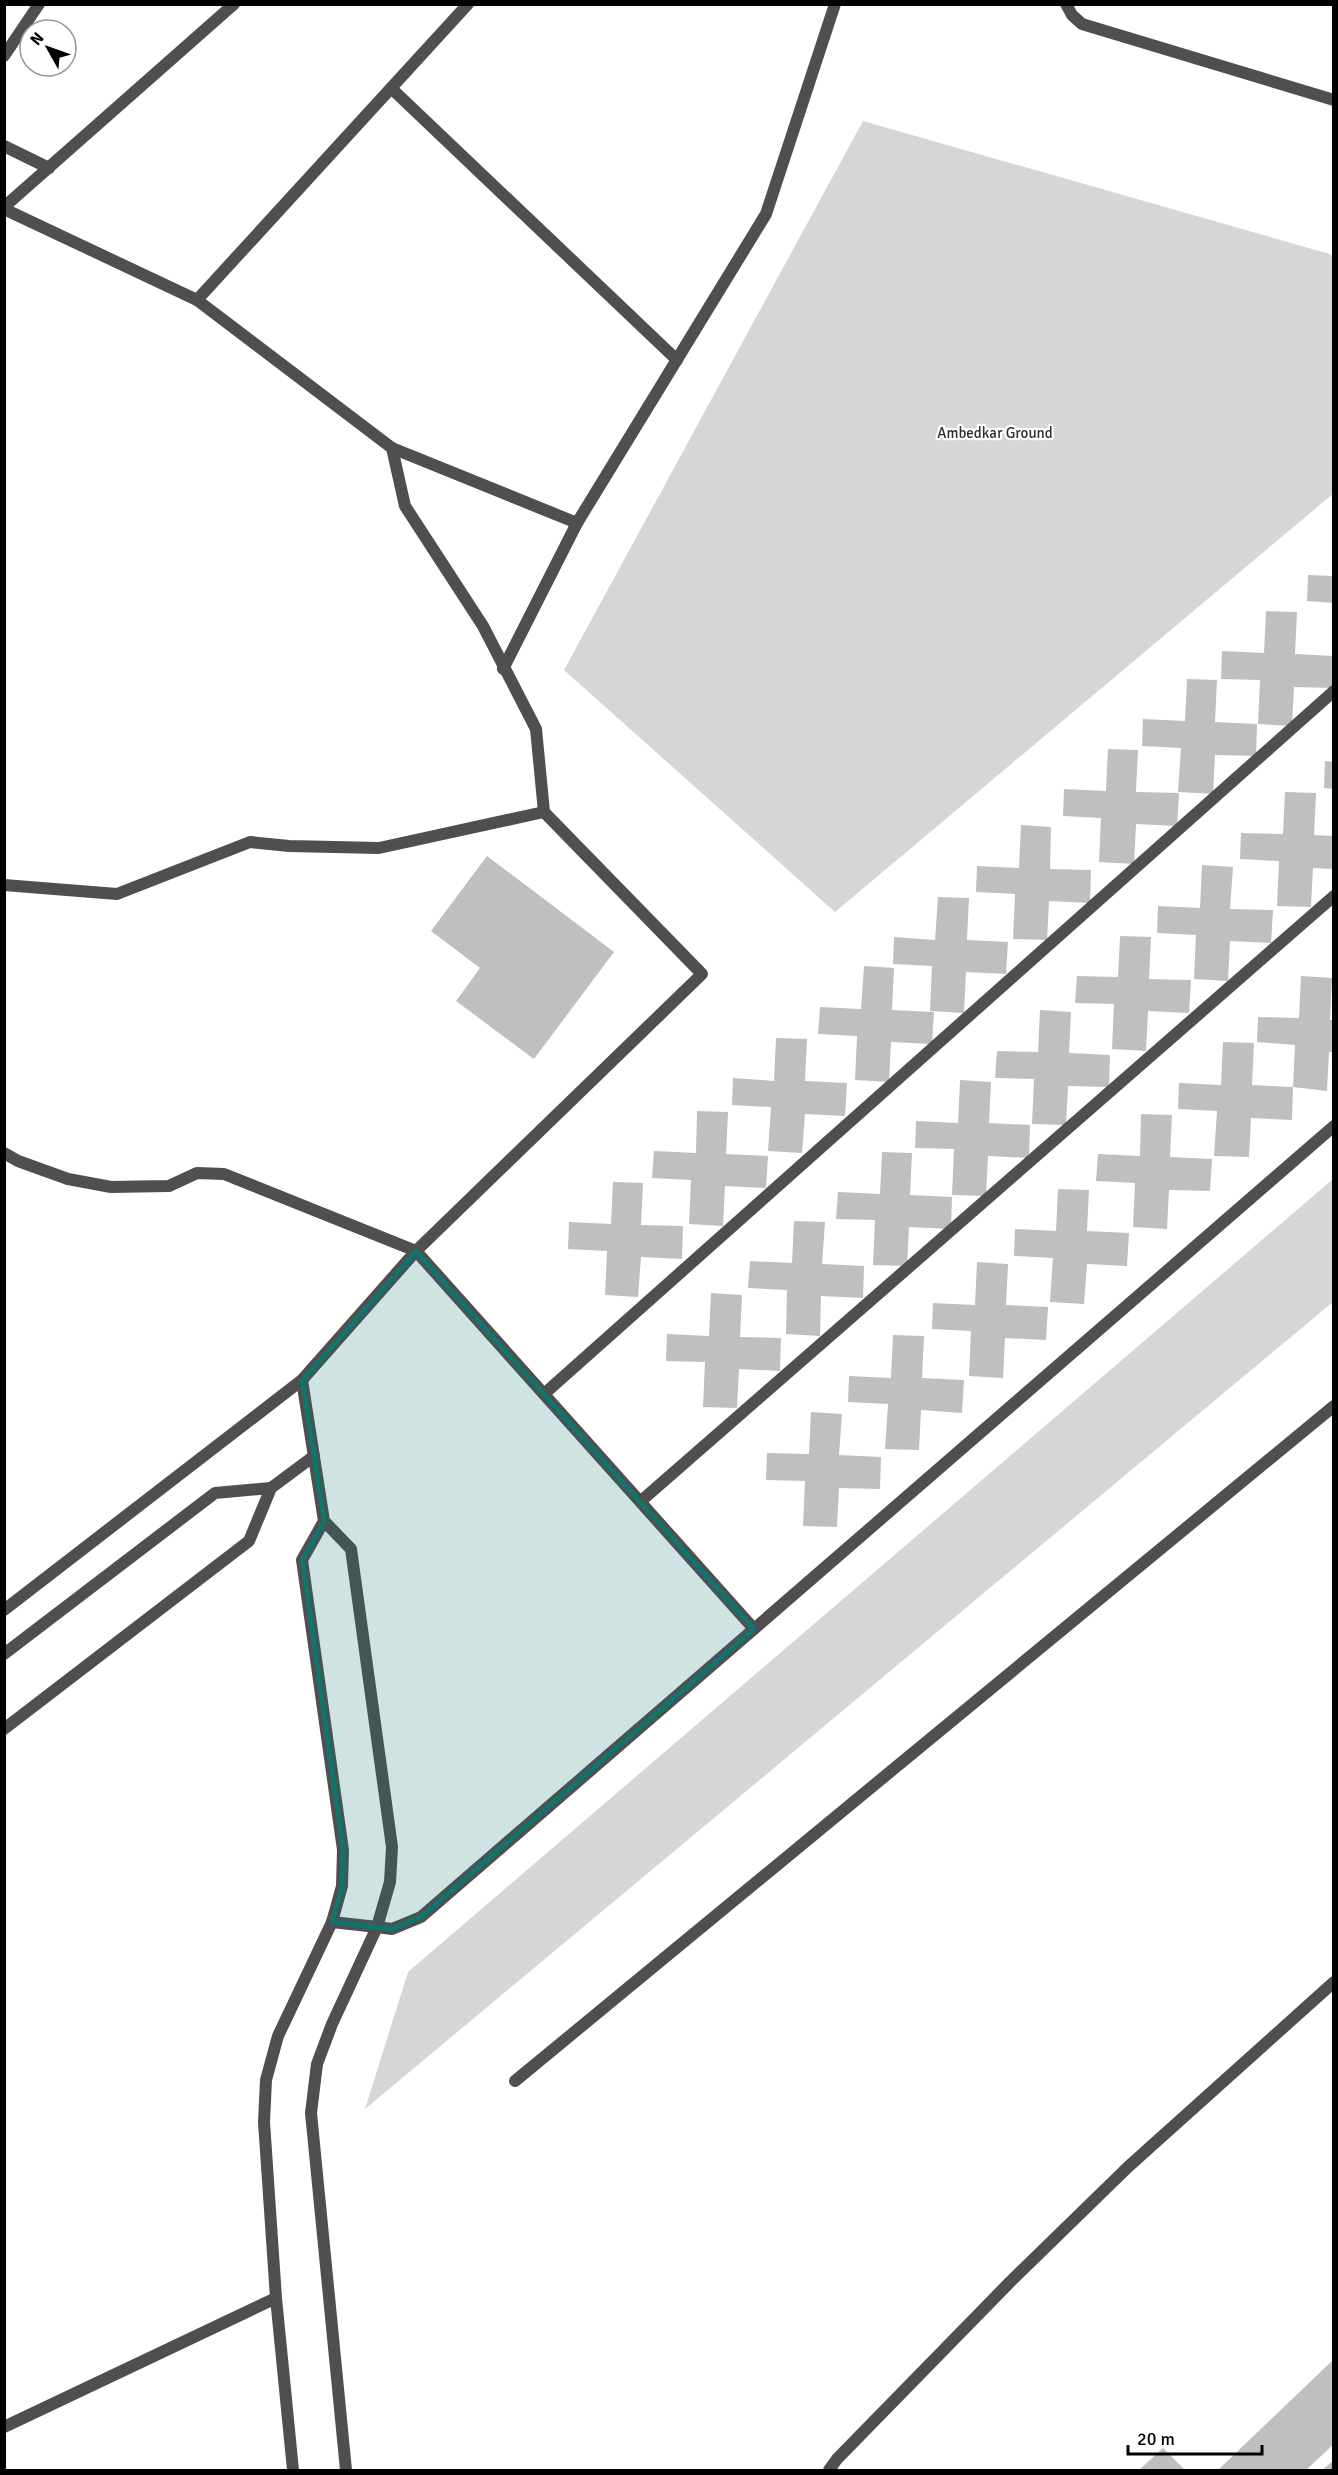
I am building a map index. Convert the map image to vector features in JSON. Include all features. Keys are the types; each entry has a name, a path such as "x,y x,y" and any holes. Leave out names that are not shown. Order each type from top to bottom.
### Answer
{"street":[{"path":"4,56 39,4"},
{"path":"234,4 4,208 197,300 392,448 578,523"},
{"path":"197,300 468,4"},
{"path":"503,669 578,523 766,214 835,4"},
{"path":"1066,4 1072,15 1082,24 1334,100"},
{"path":"391,88 677,360"},
{"path":"4,146 49,168"},
{"path":"4,1610 302,1380 416,1251 702,974 544,812 536,729 503,669 483,626 405,506 392,448"},
{"path":"544,1394 1334,691"},
{"path":"4,885 117,894 250,842 289,846 379,848 544,812"},
{"path":"641,1501 1334,896"},
{"path":"332,1922 392,1929 421,1917 1334,1126"},
{"path":"4,1153 18,1161 68,1179 111,1187 169,1186 197,1173 224,1174 416,1251 754,1629"},
{"path":"302,1380 324,1521 351,1549 392,1847 390,1882 377,1927 332,2024 317,2064 311,2112 346,2470"},
{"path":"514,2081 1334,1406"},
{"path":"4,1729 249,1540 271,1488 314,1456"},
{"path":"4,1654 215,1493 271,1488"},
{"path":"293,2470 276,2298 264,2122 266,2080 278,2036 332,1922 342,1886 343,1850 302,1560 324,1521"},
{"path":"829,2470 837,2459 1010,2282 1103,2192 1334,1982"},
{"path":"4,2427 276,2298"}],"highlighted area":[{"path":"416,1251 754,1629 421,1917 392,1929 332,1922 342,1886 343,1850 302,1560 324,1521 302,1380"}],"green space":[{"name":"Ambedkar Ground","path":"863,121 1333,255 1334,493 835,912 564,670"},
{"path":"1333,1179 1333,1302 365,2109 408,1972"}],"building":[{"path":"1308,575 1334,576 1334,603 1307,601"},
{"path":"1266,611 1297,612 1295,654 1334,656 1334,688 1294,687 1292,726 1258,724 1260,680 1221,679 1222,651 1264,653"},
{"path":"1187,679 1217,680 1215,722 1257,724 1256,756 1215,755 1213,794 1178,792 1181,748 1142,746 1143,719 1185,721"},
{"path":"1108,749 1138,750 1136,792 1179,793 1177,826 1136,824 1134,864 1099,862 1101,818 1063,816 1064,789 1106,791"},
{"path":"1325,761 1334,762 1334,789 1324,788"},
{"path":"1285,792 1316,793 1314,835 1334,836 1334,869 1313,868 1311,907 1277,906 1279,861 1240,859 1241,833 1283,834"},
{"path":"1021,825 1051,827 1050,869 1091,870 1090,903 1049,901 1047,940 1013,939 1015,894 976,892 977,866 1019,868"},
{"path":"487,856 614,952 534,1059 456,1001 480,968 431,931"},
{"path":"1202,865 1233,867 1230,909 1273,910 1271,943 1230,941 1228,981 1194,979 1196,935 1157,933 1158,906 1200,908"},
{"path":"938,897 969,898 967,940 1008,942 1006,974 966,972 964,1013 930,1011 932,966 893,964 894,937 935,940"},
{"path":"1120,936 1151,937 1149,979 1191,980 1189,1013 1148,1011 1146,1051 1112,1049 1114,1004 1075,1003 1077,976 1118,977"},
{"path":"864,966 894,968 892,1010 934,1012 932,1044 891,1042 889,1082 855,1080 857,1036 818,1034 820,1007 861,1009"},
{"path":"1301,976 1332,978 1330,1020 1334,1020 1334,1052 1329,1052 1327,1091 1293,1087 1295,1045 1257,1042 1258,1017 1299,1018"},
{"path":"1040,1010 1071,1012 1069,1053 1110,1055 1109,1087 1068,1086 1066,1125 1032,1124 1034,1079 995,1078 997,1051 1038,1052"},
{"path":"776,1038 807,1039 805,1081 847,1083 845,1116 805,1114 802,1153 768,1151 771,1107 732,1105 733,1078 774,1081"},
{"path":"1223,1042 1254,1043 1252,1085 1293,1087 1292,1120 1251,1118 1249,1157 1214,1156 1217,1111 1178,1109 1179,1083 1221,1085"},
{"path":"960,1080 991,1082 989,1123 1030,1125 1029,1158 988,1156 986,1196 952,1195 954,1149 915,1148 916,1121 958,1123"},
{"path":"697,1111 728,1112 726,1154 768,1156 766,1188 725,1186 723,1226 689,1224 691,1180 652,1178 654,1151 696,1153"},
{"path":"1141,1114 1172,1115 1170,1157 1212,1159 1210,1191 1169,1190 1167,1229 1133,1227 1135,1183 1096,1181 1098,1154 1140,1156"},
{"path":"882,1152 912,1153 910,1195 952,1197 951,1229 909,1227 907,1266 873,1265 875,1220 836,1219 838,1192 880,1194"},
{"path":"613,1182 643,1183 641,1225 683,1226 682,1259 641,1257 638,1297 605,1295 607,1251 568,1249 569,1222 611,1224"},
{"path":"1058,1189 1089,1190 1087,1231 1129,1233 1127,1266 1087,1264 1084,1304 1050,1302 1053,1258 1014,1256 1015,1229 1056,1231"},
{"path":"794,1221 825,1222 822,1264 864,1266 863,1298 821,1296 820,1336 786,1334 787,1290 748,1288 750,1261 792,1263"},
{"path":"977,1262 1008,1264 1006,1305 1048,1307 1046,1340 1005,1338 1003,1378 969,1376 971,1331 932,1329 933,1303 975,1305"},
{"path":"711,1293 742,1295 740,1337 781,1338 780,1371 739,1369 737,1408 703,1407 705,1362 666,1361 667,1334 709,1336"},
{"path":"893,1335 924,1336 922,1378 964,1380 962,1413 921,1410 919,1450 885,1449 888,1404 848,1402 849,1376 891,1378"},
{"path":"811,1412 842,1414 839,1455 881,1457 880,1489 839,1488 837,1527 803,1526 805,1481 766,1480 767,1453 809,1454"},
{"path":"1334,2359 1334,2444 1306,2470 1219,2469"},
{"path":"1163,2448 1185,2470 1139,2470"},
{"path":"1334,2460 1334,2470 1322,2470"}]}
